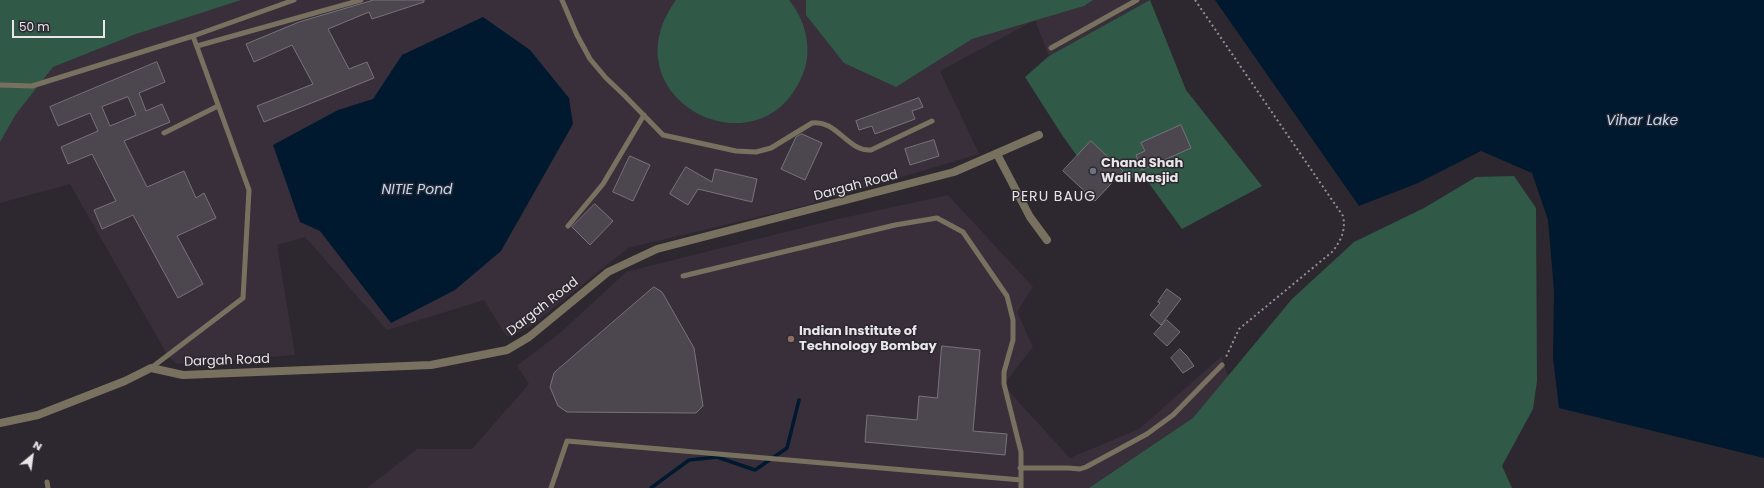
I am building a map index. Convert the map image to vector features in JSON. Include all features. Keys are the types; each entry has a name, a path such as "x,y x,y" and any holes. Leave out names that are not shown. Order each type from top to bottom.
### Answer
{"street":[{"name":"Dargah Road","path":"152,368 183,375 423,365 507,350 529,337 608,272 657,249 954,172 1039,135"},
{"path":"998,154 1030,217 1047,240"},
{"path":"0,423 38,415 125,381 152,368"}],"lane":[{"path":"1,87 32,86 193,36 294,0"},
{"path":"197,46 361,0"},
{"path":"562,0 577,35 590,59 606,78 663,135 736,151 756,152 771,148 812,123 818,122 827,124 855,146 864,151 870,150 932,121"},
{"path":"1051,48 1137,0"},
{"path":"152,368 243,298 249,190 193,36"},
{"path":"164,133 218,106"},
{"path":"568,226 603,184 644,115"},
{"path":"682,276 895,225 937,218 963,232 1008,296 1013,320 1013,340 1004,372 1004,384 1021,452 1021,488"},
{"path":"1020,468 1080,469 1086,467 1147,434 1173,415 1222,365"},
{"path":"552,488 567,442 1021,480"}],"path":[{"path":"1194,0 1343,216 1344,225 1339,243 1332,252 1240,329 1222,365"}],"shaded area":[{"path":"0,0 1151,0 1049,56 1035,20 940,71 979,154 804,206 628,248 531,326 507,337 484,300 387,330 305,237 277,245 295,355 177,364 168,356 70,184 0,203"},
{"name":"Indian Institute of Technology Bombay","path":"948,195 1033,287 1017,312 1033,347 1003,385 1070,458 1139,429 1222,356 1259,488 367,488 417,449 472,449 529,384 517,366 561,332 626,272 838,219"}],"green space":[{"path":"0,0 241,0 136,34 53,67 16,114 0,142"},
{"path":"676,0 789,0 799,15 805,32 808,50 805,68 786,102 759,119 729,123 699,114 675,96 660,69 659,37"},
{"path":"806,0 1093,0 1084,6 972,39 896,87 844,63 806,15"},
{"path":"1150,0 1186,90 1262,186 1182,229 1143,175 1137,182 1123,171 1077,156 1025,77 1049,56"},
{"path":"1514,176 1536,208 1537,381 1533,409 1502,466 1512,488 1089,488 1193,418 1292,299 1354,242 1424,208 1476,177"}],"water":[{"name":"Vihar Lake","path":"1215,0 1764,0 1764,458 1559,408 1553,358 1554,291 1548,220 1532,173 1481,151 1418,183 1359,206"},
{"name":"NITIE Pond","path":"483,17 530,50 569,98 573,124 501,251 455,290 391,323 320,231 300,222 273,145 338,110 373,99 402,55"}],"building":[{"path":"374,0 424,0 424,2 372,19 369,12 328,29 349,69 367,62 374,78 264,122 257,106 313,84 292,45 254,62 246,44 299,22"},
{"path":"157,62 165,82 139,93 146,111 162,104 170,122 124,141 147,187 184,171 196,198 204,193 216,218 177,236 203,284 178,298 133,215 102,229 94,210 116,201 92,154 68,164 61,147 98,131 90,113 58,126 50,107","holes":["128,97 136,115 110,126 102,107"]},
{"path":"919,98 923,107 912,111 915,119 875,134 872,126 859,130 856,121"},
{"path":"1181,125 1191,148 1142,170 1136,155 1145,151 1141,143"},
{"path":"802,134 822,143 805,180 781,169 796,137"},
{"path":"934,140 939,156 910,165 905,149"},
{"name":"Chand Shah Wali Masjid","path":"1091,141 1123,171 1095,201 1063,171"},
{"path":"630,156 650,165 633,201 613,192"},
{"path":"686,167 712,182 715,169 757,179 752,202 698,189 688,205 670,194"},
{"path":"595,204 613,221 590,245 572,227"},
{"path":"654,287 662,292 694,348 703,406 696,413 567,412 558,406 550,387 554,373"},
{"path":"1167,289 1181,299 1161,325 1150,315 1160,303 1158,302"},
{"path":"1167,320 1180,332 1167,346 1154,334"},
{"path":"942,346 980,350 973,431 1007,434 1005,455 865,442 867,415 917,420 919,396 937,398"},
{"path":"1180,349 1194,366 1183,373 1171,358"}],"waterway":[{"path":"651,488 689,460 717,457 755,470 787,448 799,400"}],"place":[{"name":"Chand Shah Wali Masjid","path":"1093,171"},
{"name":"Indian Institute of Technology Bombay","path":"791,339"}],"district":[{"name":"PERU BAUG","path":"1054,197"}]}
